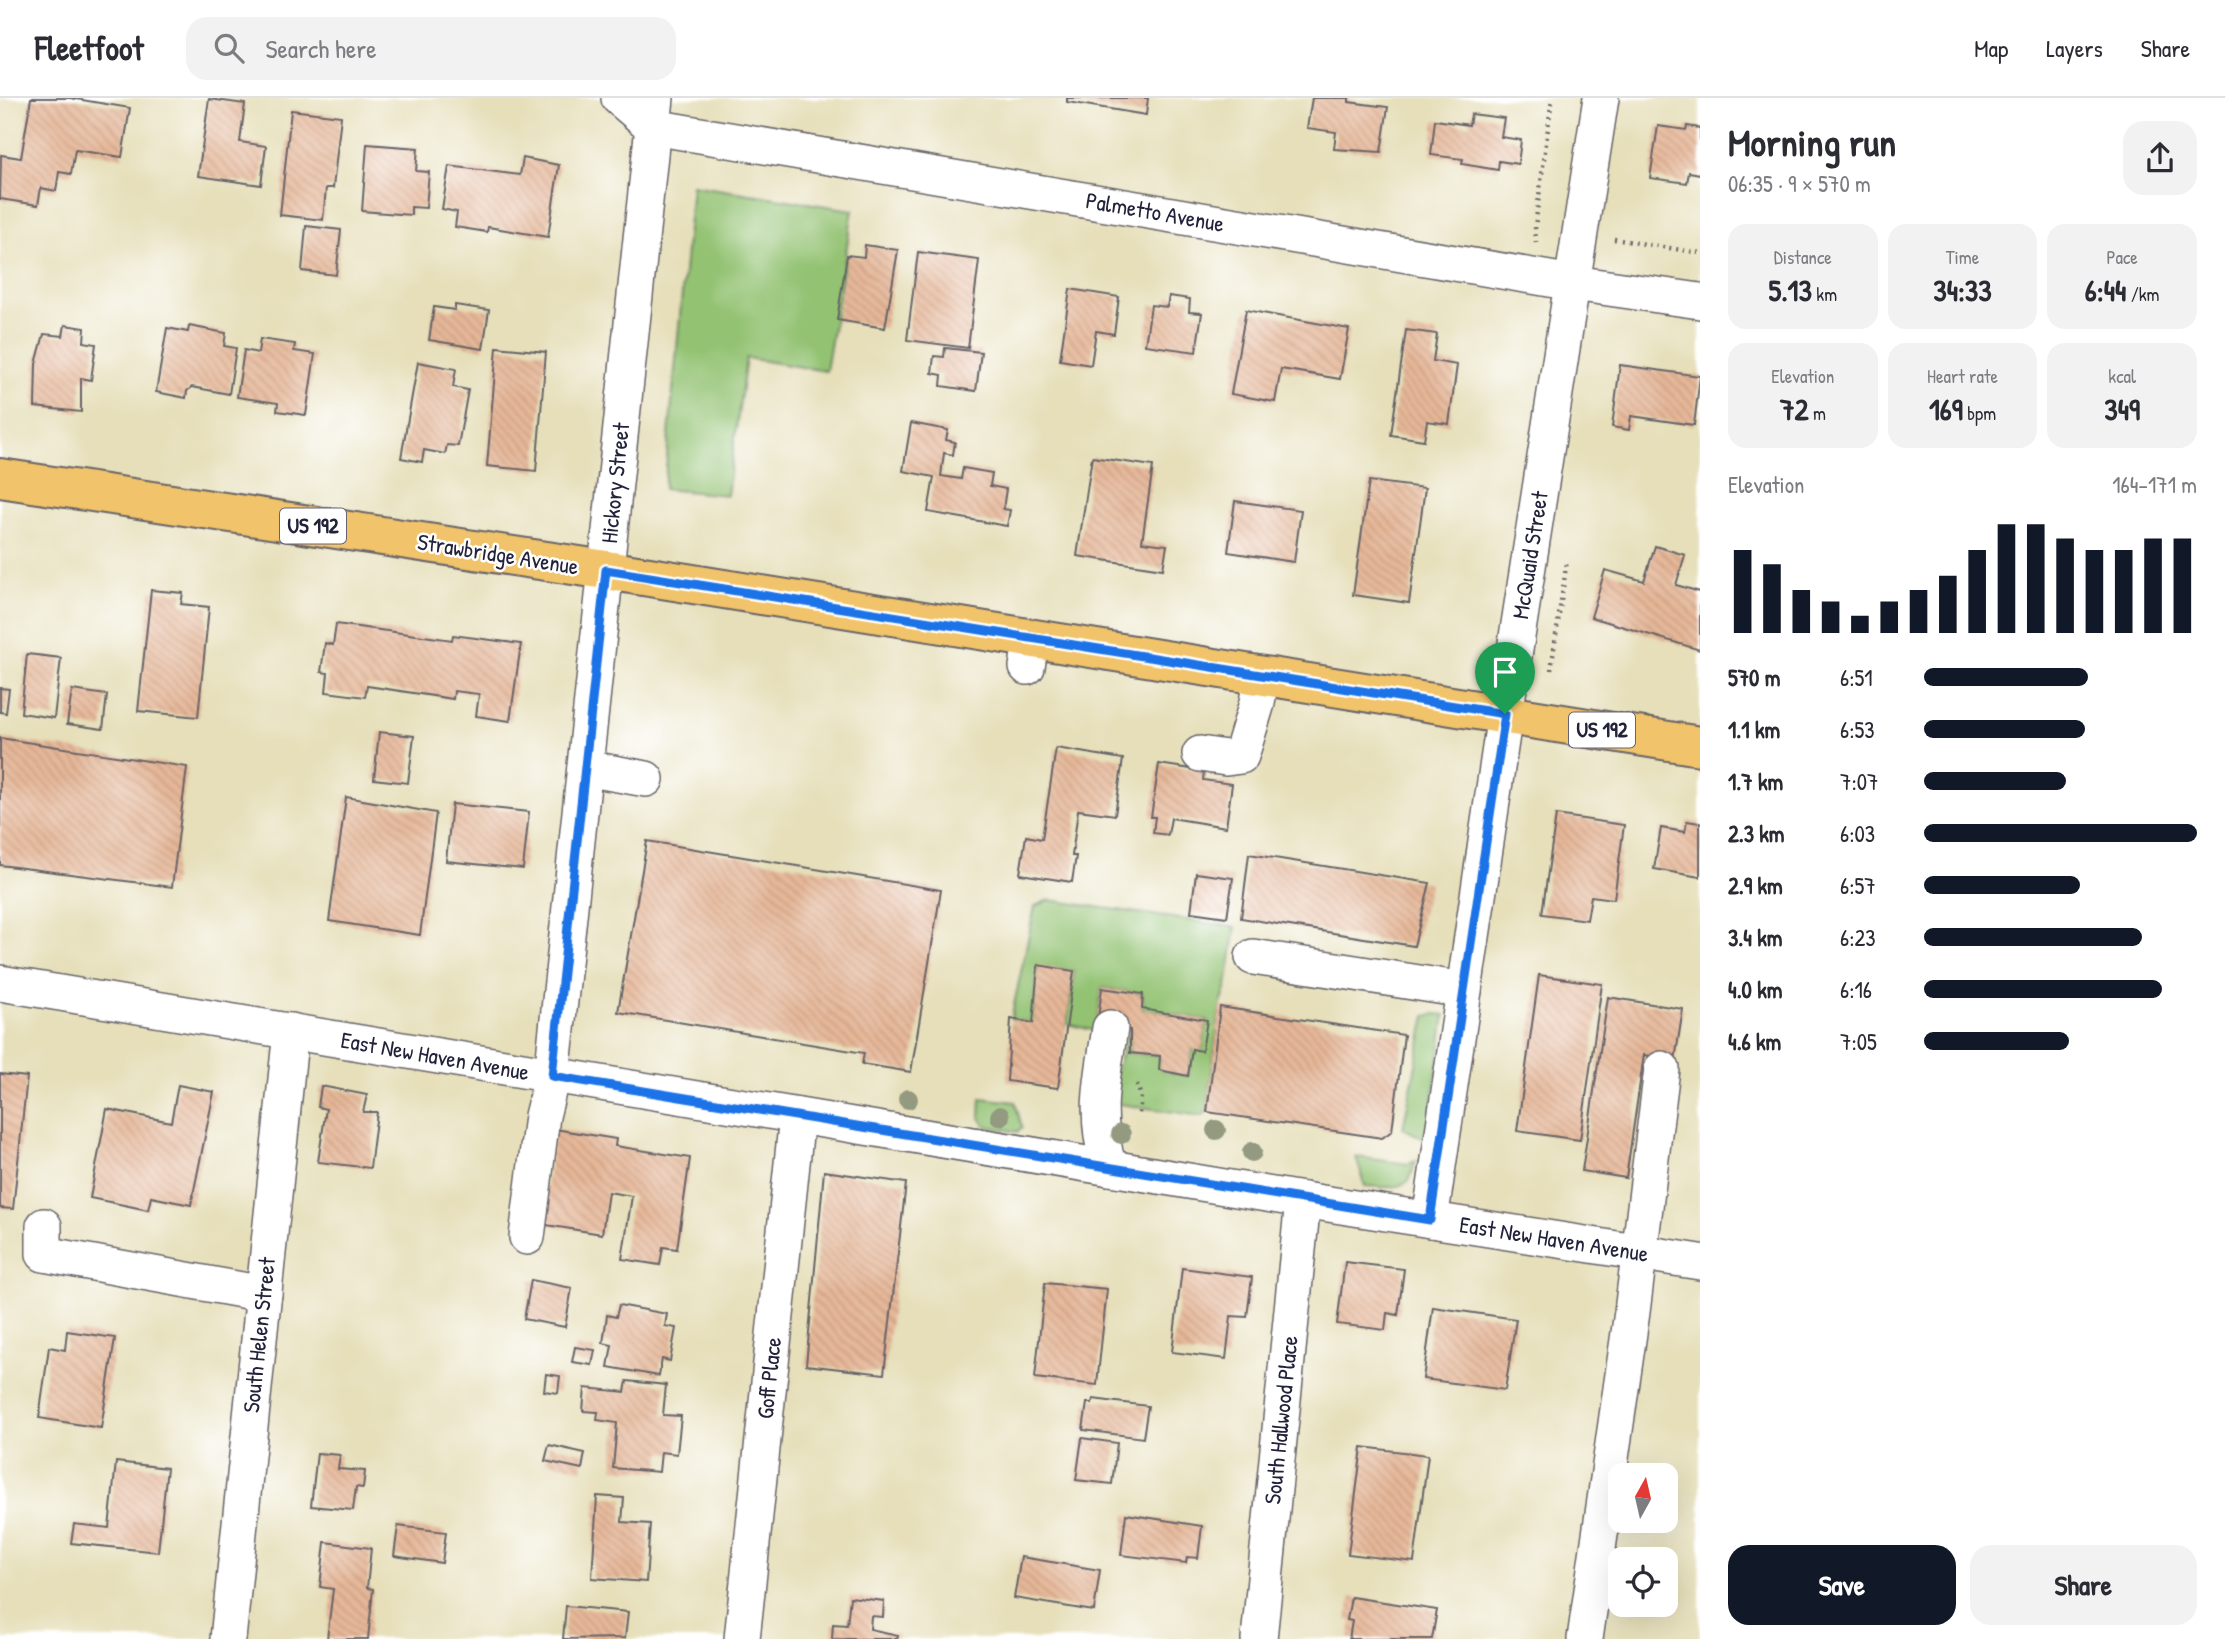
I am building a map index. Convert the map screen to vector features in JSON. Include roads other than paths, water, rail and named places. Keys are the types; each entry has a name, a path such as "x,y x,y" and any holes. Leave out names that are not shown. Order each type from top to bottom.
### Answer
{"main road":[{"name":"Strawbridge Avenue","path":"0,478 606,570 1029,654 1261,676 1700,746"}],"street":[{"path":"620,98 655,112"},
{"name":"McQuaid Street","path":"1430,1220 1601,98"},
{"name":"Palmetto Avenue","path":"655,112 1531,276 1700,301"},
{"name":"Hickory Street","path":"527,1237 542,1116 552,1076 655,112"},
{"path":"1200,754 1226,758 1241,756 1257,703 1261,676"},
{"path":"585,768 646,779"},
{"path":"1253,957 1464,990"},
{"name":"East New Haven Avenue","path":"0,983 1303,1200 1700,1262"},
{"path":"1109,1168 1099,1136 1098,1107 1110,1028"},
{"name":"South Helen Street","path":"228,1639 291,1031"},
{"path":"1585,1639 1662,1069"},
{"name":"Goff Place","path":"742,1639 797,1116"},
{"name":"South Hallwood Place","path":"1259,1639 1303,1200"},
{"path":"44,1226 44,1254 264,1294"}]}
